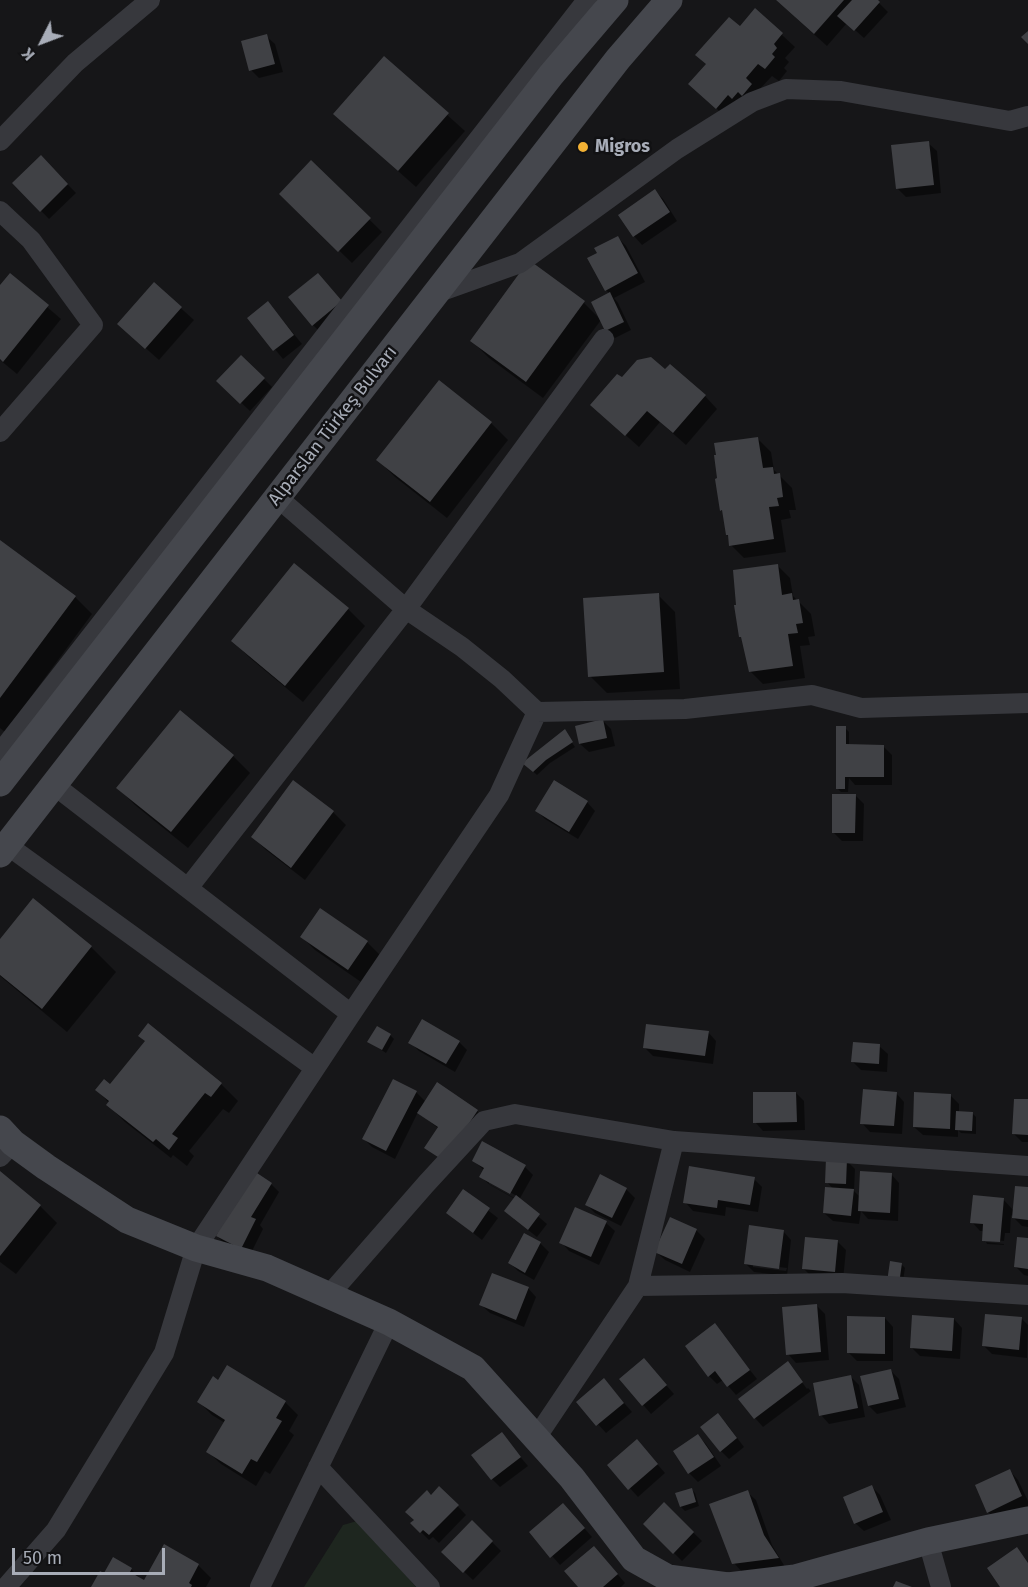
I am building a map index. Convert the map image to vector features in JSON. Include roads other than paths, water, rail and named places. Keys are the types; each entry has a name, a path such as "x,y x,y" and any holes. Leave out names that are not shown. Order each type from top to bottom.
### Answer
{"main road":[{"path":"0,783 567,56 615,0"},
{"name":"Alparslan Türkeş Bulvarı","path":"3,850 618,59 669,0"},
{"path":"4,1143 46,1167 127,1220 196,1248 267,1268 388,1322 473,1368 572,1478 634,1560 665,1583 728,1587 795,1578 928,1540 1028,1521"}],"street":[{"path":"0,141 75,63 150,0"},
{"path":"563,0 567,56"},
{"path":"0,753 587,0"},
{"path":"436,292 520,263 677,149 752,102 786,89 841,91 1010,121 1028,116"},
{"path":"0,211 31,240 93,325 0,432"},
{"path":"188,888 406,609 604,339"},
{"path":"277,497 406,609 462,647 502,679 537,712 685,709 812,694 861,708 1028,702"},
{"path":"6,1587 56,1530 164,1353 196,1248 500,795 537,712"},
{"path":"54,785 351,1014"},
{"path":"3,850 315,1068"},
{"path":"329,1295 484,1120 515,1114 674,1141 1028,1166"},
{"path":"536,1438 638,1286 674,1141"},
{"path":"638,1286 842,1283 1028,1295"},
{"path":"260,1587 388,1322"},
{"path":"318,1467 430,1587"},
{"path":"928,1540 941,1587"}],"place":[{"name":"Migros","path":"583,147"}]}
